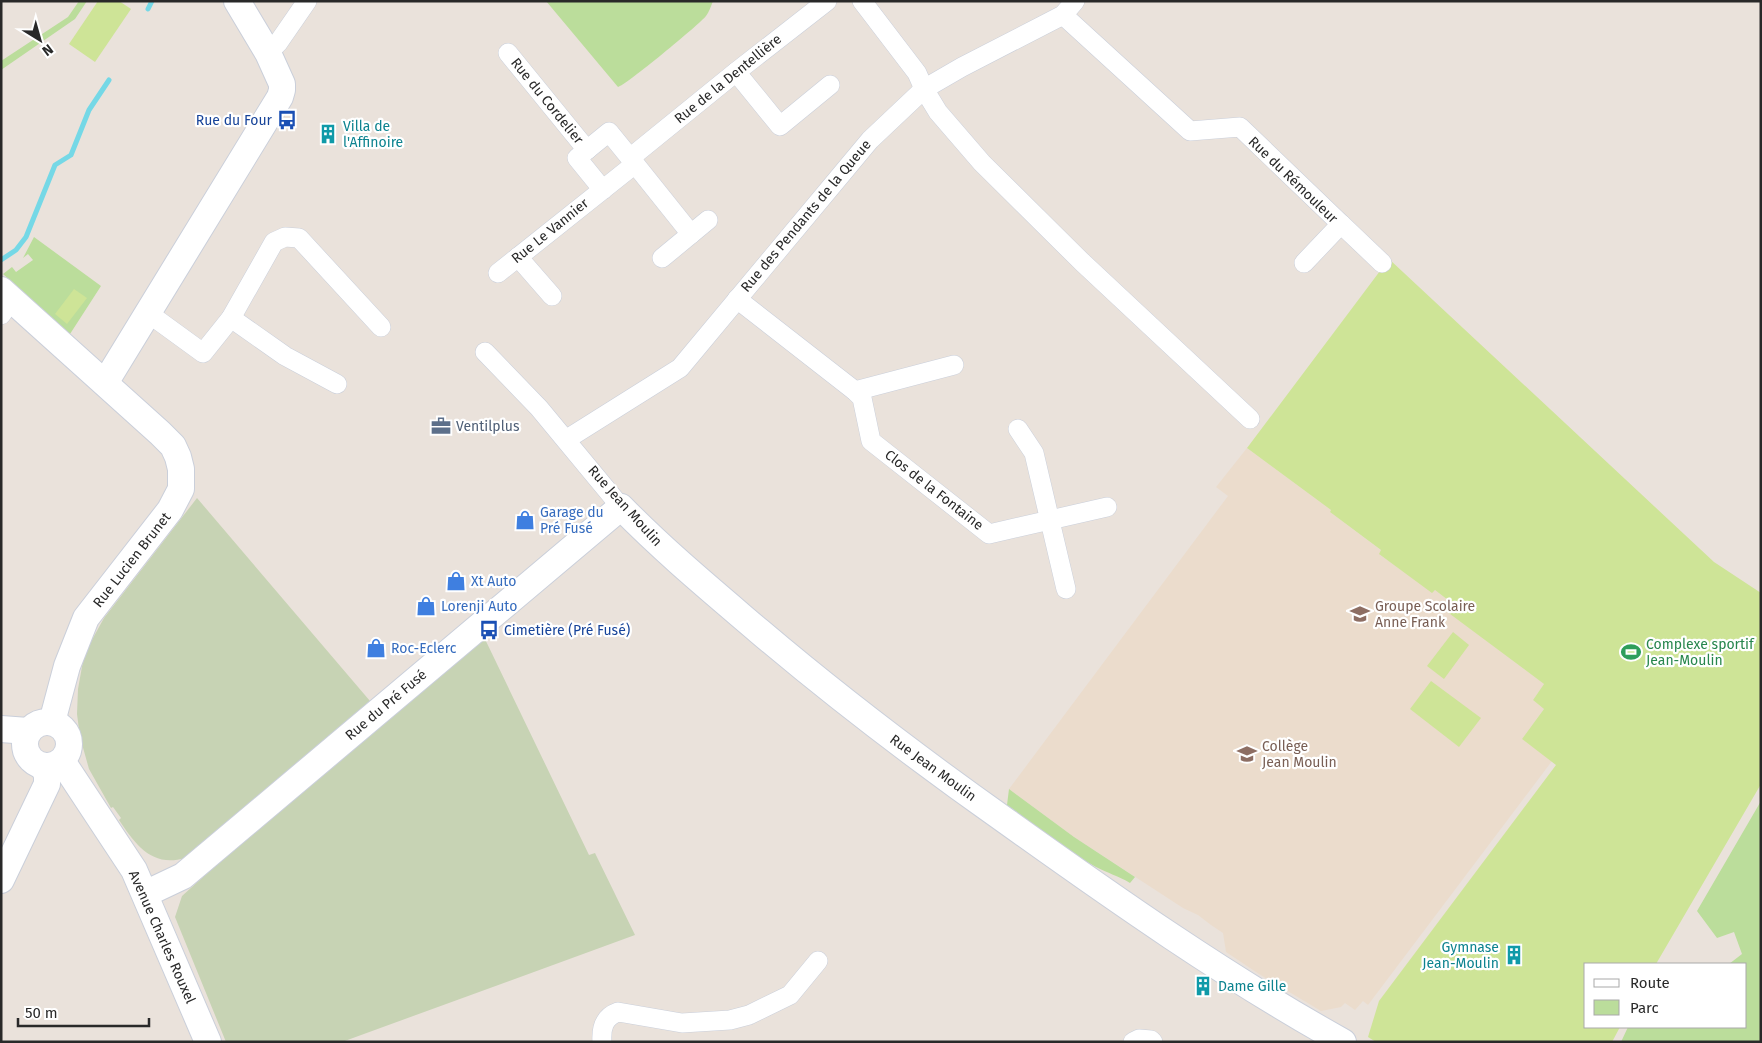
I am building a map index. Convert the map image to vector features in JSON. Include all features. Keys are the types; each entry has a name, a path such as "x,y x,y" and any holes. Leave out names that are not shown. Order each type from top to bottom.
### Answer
{"street":[{"path":"105,383 280,97 282,84 268,53 237,1"},
{"path":"268,53 278,43 307,1"},
{"name":"Rue de la Dentellière","path":"603,190 633,161 736,72 827,1"},
{"path":"862,1 917,73 938,112 982,163 1082,262 1250,419"},
{"name":"Rue des Pendants de la Queue","path":"567,440 680,368 870,140 924,89 1069,8"},
{"name":"Rue du Rémouleur","path":"1069,8 1190,131 1240,127 1340,224 1304,263"},
{"name":"Rue du Cordelier","path":"508,52 587,150"},
{"path":"736,72 780,126 830,85"},
{"path":"603,190 577,158 609,132 691,234"},
{"name":"Rue Le Vannier","path":"498,273 603,190"},
{"path":"662,258 708,220"},
{"path":"1340,224 1382,263"},
{"path":"148,313 203,353 231,318 274,242 285,237 299,238 381,327"},
{"path":"518,257 552,296"},
{"name":"Clos de la Fontaine","path":"737,299 856,391 862,398 872,441 989,534 1107,507"},
{"name":"Rue Lucien Brunet","path":"5,301 105,383 173,446 181,469 181,489 170,510 86,618 67,666 52,722"},
{"path":"231,318 286,356 337,384"},
{"name":"Rue Jean Moulin","path":"485,352 539,408 621,507 658,544 770,641 860,714 966,793 1125,905 1262,994 1343,1042"},
{"path":"856,391 954,365"},
{"path":"1018,429 1034,453 1066,589"},
{"name":"Rue du Pré Fusé","path":"145,894 183,876 621,507"},
{"path":"1,880 47,784 47,775 52,763 69,749 68,735 64,729 52,722 39,723 28,731 25,738 26,753 30,759 52,763"},
{"path":"1,729 28,731"},
{"name":"Avenue Charles Rouxel","path":"52,763 120,848 134,870 208,1042"},
{"path":"602,1042 604,1025 607,1018 618,1012 682,1023 730,1020 749,1015 771,1006 790,995 818,962"},
{"path":"1133,1042 1139,1039 1151,1040 1153,1042"}],"shaded area":[{"name":"Collège Jean Moulin","path":"1247,448 1331,510 1330,512 1382,551 1380,555 1432,592 1435,590 1448,600 1443,608 1544,684 1533,700 1544,709 1522,739 1552,761 1368,1005 1363,1001 1355,1010 1345,1003 1341,1007 1321,1011 1259,974 1226,952 1223,933 1198,915 1183,908 1074,837 1009,789 1228,496 1216,487"}],"green space":[{"path":"79,1 87,1 75,19 1,70 1,61 68,17"},
{"path":"98,1 119,1 131,9 95,62 69,44"},
{"path":"546,1 713,1 707,14 701,21 648,66 618,87"},
{"path":"34,237 101,286 70,334 3,274 12,267 16,272 33,260 28,254 23,258"},
{"name":"Complexe sportif Jean-Moulin","path":"1389,259 1714,562 1761,593 1761,784 1657,963 1584,963 1584,1028 1619,1028 1612,1042 1376,1042 1368,1037 1379,1001 1556,765 1522,739 1544,709 1533,700 1544,684 1442,608 1448,600 1435,590 1432,593 1379,554 1381,550 1330,512 1331,510 1247,448"},
{"path":"74,289 87,298 67,324 55,314"},
{"path":"197,498 370,701 185,858 163,860 146,852 131,837 119,820 121,818 113,807 111,808 89,769 80,737 77,714 78,689 83,661 88,647 104,618"},
{"path":"1453,632 1469,645 1444,679 1427,666"},
{"path":"483,635 589,855 595,853 635,935 342,1042 226,1042 175,917 182,896 275,812"},
{"path":"1431,681 1481,718 1459,747 1410,709"},
{"path":"1009,789 1074,837 1135,877 1130,883 1096,867 1061,845 1007,805"},
{"path":"1761,801 1761,1042 1621,1042 1628,1028 1747,1028 1747,963 1730,963 1742,954 1734,932 1717,938 1697,911"}],"waterway":[{"path":"148,9 152,1"},
{"path":"1,260 16,250 26,237 55,165 71,155 89,110 109,80"}],"place":[{"name":"Rue du Four","path":"287,120"},
{"name":"Villa de l'Affinoire","path":"328,134"},
{"name":"Ventilplus","path":"441,426"},
{"name":"Garage du Pré Fusé","path":"525,520"},
{"name":"Xt Auto","path":"456,581"},
{"name":"Lorenji Auto","path":"426,606"},
{"name":"Groupe Scolaire Anne Frank","path":"1360,614"},
{"name":"Cimetière (Pré Fusé)","path":"489,630"},
{"name":"Roc-Eclerc","path":"376,648"},
{"name":"Complexe sportif Jean-Moulin","path":"1631,652"},
{"name":"Collège Jean Moulin","path":"1247,754"},
{"name":"Gymnase Jean-Moulin","path":"1514,955"},
{"name":"Dame Gille","path":"1203,986"}]}
